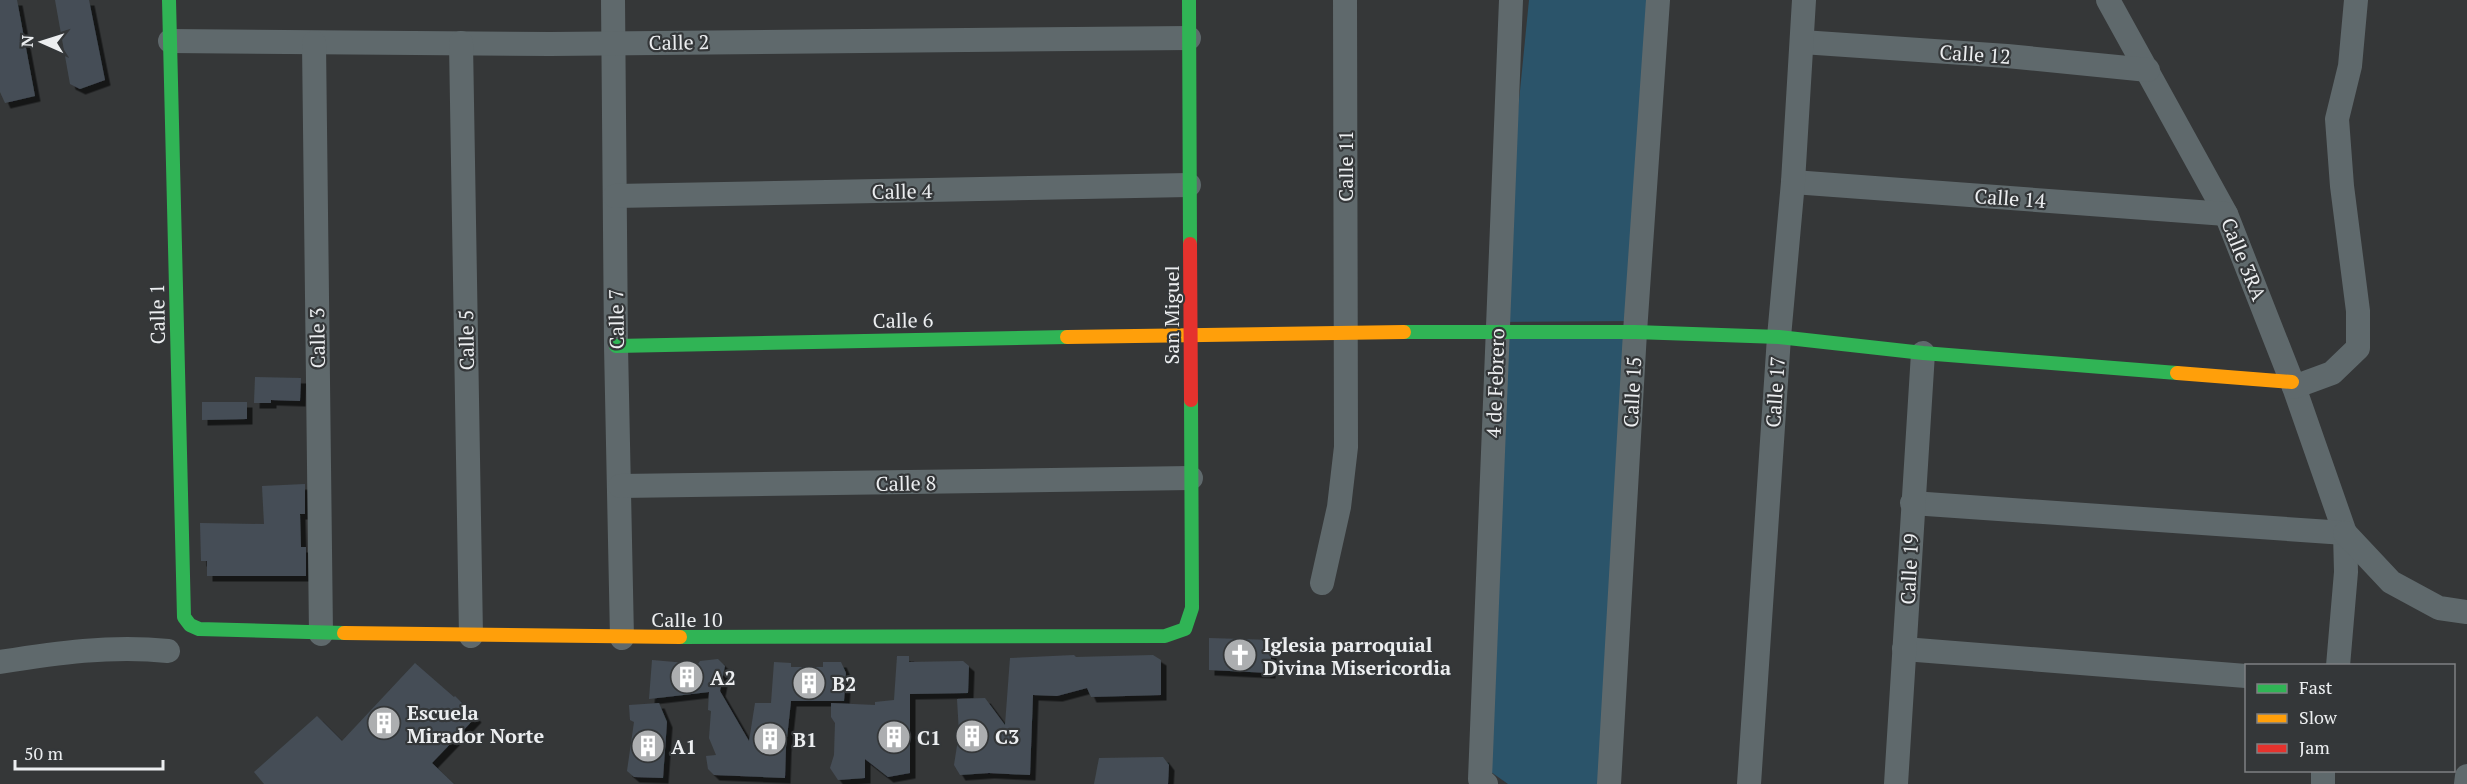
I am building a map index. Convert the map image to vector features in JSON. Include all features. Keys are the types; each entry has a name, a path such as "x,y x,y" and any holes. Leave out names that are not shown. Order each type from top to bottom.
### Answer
{"street":[{"name":"Calle 1","path":"169,0 184,617 190,625"},
{"name":"Calle 7","path":"612,0 622,639"},
{"name":"San Miguel","path":"1185,629 1192,608 1189,0"},
{"name":"Calle 11","path":"1322,584 1339,507 1346,447 1345,0"},
{"name":"4 de Febrero","path":"1483,775 1510,0"},
{"name":"Calle 15","path":"1609,784 1635,332 1658,0"},
{"name":"Calle 17","path":"1749,784 1804,0"},
{"name":"Calle 3RA","path":"2108,0 2226,214 2293,385 2345,533"},
{"path":"2293,385 2332,373 2358,348 2358,311 2342,186 2337,119 2350,66 2356,0"},
{"name":"Calle 2","path":"170,42 612,43 1189,38"},
{"name":"Calle 12","path":"1802,42 2007,56 2148,70"},
{"name":"Calle 3","path":"314,43 321,634"},
{"name":"Calle 5","path":"461,43 471,636"},
{"name":"Calle 14","path":"1793,182 2226,214"},
{"name":"Calle 4","path":"615,196 1189,185"},
{"name":"Calle 6","path":"616,346 1191,334 1635,332 1779,337 1923,353 2293,385"},
{"name":"Calle 19","path":"1896,784 1923,353"},
{"name":"Calle 8","path":"620,486 1191,478"},
{"path":"1912,503 2345,533 2391,582 2439,608 2467,612"},
{"path":"2338,664 2346,572 2345,533"},
{"name":"Calle 10","path":"190,625 199,630 321,634 622,639 1165,636 1185,629"},
{"path":"0,662 101,648 168,651"},
{"path":"1904,649 2245,676"},
{"path":"2466,784 2467,776"}],"shaded area":[{"path":"1529,0 1658,0 1637,321 1497,322"},
{"path":"1503,331 1635,332 1609,784 1508,784 1481,765"}],"building":[{"path":"0,0 17,0 35,96 5,103 0,92"},
{"path":"55,0 89,0 105,80 80,89 70,84"},
{"path":"255,377 301,378 300,401 271,400 271,403 254,403"},
{"path":"202,402 247,402 247,419 202,420"},
{"path":"305,484 305,514 300,514 301,547 306,547 306,576 207,576 207,561 201,561 200,523 264,524 262,486"},
{"name":"Iglesia parroquial Divina Misericordia","path":"1209,638 1272,640 1270,673 1209,670"},
{"path":"1074,655 1076,657 1153,655 1161,660 1161,695 1091,697 1087,688 1057,696 1033,695 1030,775 989,773 960,775 954,765 959,733 957,699 985,698 1005,725 1010,658"},
{"path":"897,656 909,656 909,662 963,661 969,666 968,693 910,694 910,773 888,777 865,759 865,778 838,780 830,768 834,755 835,723 831,717 831,703 875,705 875,702 894,700"},
{"path":"718,659 725,666 720,691 749,741 755,703 771,703 774,662 791,663 791,667 823,667 823,662 841,662 846,673 844,701 791,701 785,778 714,775 708,769 706,756 716,755 709,738 711,711 708,710 709,692 649,699 652,660 698,664 700,661"},
{"name":"Escuela Mirador Norte","path":"415,663 455,696 476,717 432,763 454,784 264,784 254,772 317,716 342,741"},
{"name":"A1","path":"659,703 667,722 663,778 634,777 627,771 634,722 630,720 629,705"},
{"path":"1163,757 1169,765 1168,784 1094,784 1099,758"}],"traffic: fast":[{"path":"169,0 184,617 190,625 199,629 344,633"},
{"path":"1189,0 1190,244"},
{"path":"1404,332 1635,332 1779,337 1923,353 2177,373"},
{"path":"616,346 1067,337"},
{"path":"680,637 1165,636 1185,629 1192,608 1191,400"}],"traffic: slow":[{"path":"1067,337 1404,332"},
{"path":"2177,373 2292,382"},
{"path":"344,633 680,637"}],"traffic: jam":[{"path":"1190,244 1191,400"}],"place":[{"name":"Iglesia parroquial Divina Misericordia","path":"1240,655"},
{"name":"A2","path":"687,677"},
{"name":"B2","path":"809,683"},
{"name":"Escuela Mirador Norte","path":"384,723"},
{"name":"C3","path":"972,736"},
{"name":"C1","path":"894,737"},
{"name":"B1","path":"770,739"},
{"name":"A1","path":"648,746"}]}
